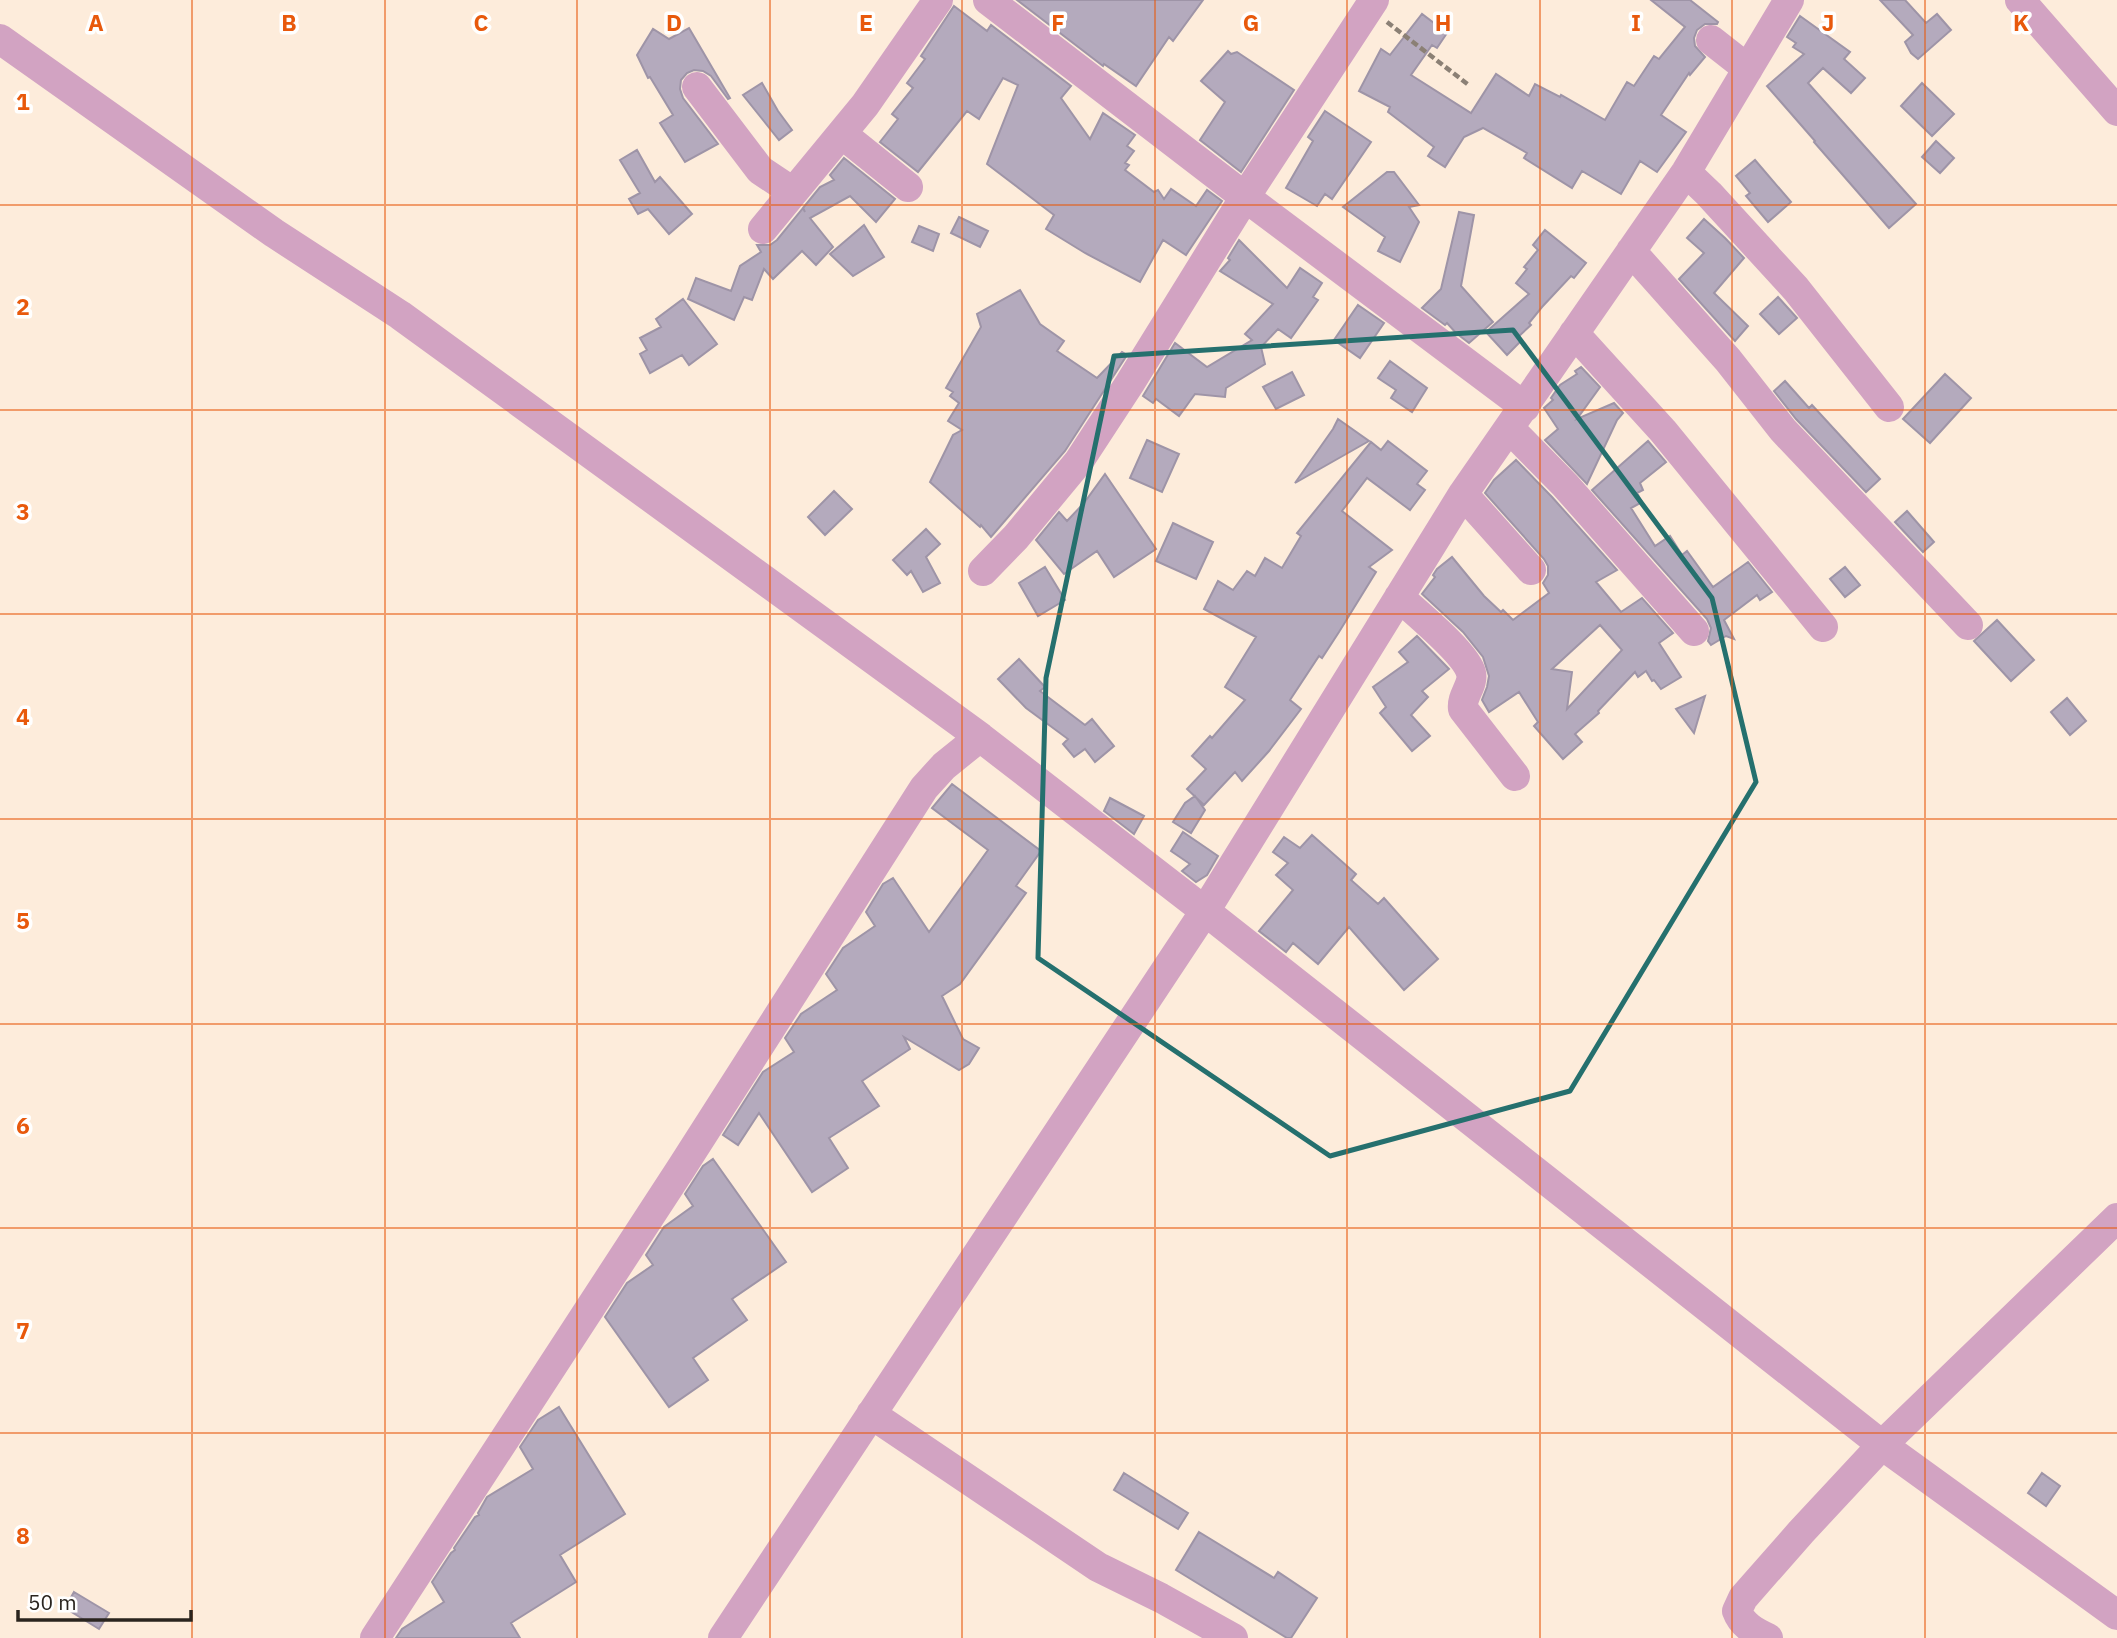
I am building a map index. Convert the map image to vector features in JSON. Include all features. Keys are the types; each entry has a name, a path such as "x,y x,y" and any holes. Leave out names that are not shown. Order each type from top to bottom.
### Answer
{"street":[{"path":"762,229 865,105 938,0"},
{"path":"988,0 1245,197 1517,418 1565,485 1693,631"},
{"path":"723,1638 1205,911 1463,494 1686,172 1789,0"},
{"path":"2020,0 2117,111"},
{"path":"983,571 1016,537 1079,461 1245,197 1371,4"},
{"path":"0,40 274,233 400,316 980,737 1205,911 1882,1446 2117,1615"},
{"path":"1711,40 1748,69"},
{"path":"697,87 760,170 793,192"},
{"path":"842,134 908,187"},
{"path":"1686,172 1796,289 1889,407"},
{"path":"1631,251 1728,360 1783,430 1968,625"},
{"path":"1574,333 1663,431 1823,627"},
{"path":"1463,494 1531,570"},
{"path":"1399,597 1462,656 1471,673 1471,681 1462,701 1463,709 1515,776"},
{"path":"375,1638 667,1190 924,788 944,766 980,737"},
{"path":"1768,1638 1740,1621 1737,1611 1743,1598 1882,1446 2117,1218"},
{"path":"871,1414 1098,1567 1233,1638"}],"path":[{"path":"1371,4 1470,86"}],"highlighted area":[{"path":"1513,330 1712,598 1756,782 1570,1091 1330,1156 1038,958 1046,678 1114,356"}],"building":[{"path":"1017,0 1203,0 1173,41 1169,37 1136,86 1104,64 1103,66"},
{"path":"1651,0 1690,0 1718,22 1705,24 1697,30 1695,46 1705,57 1690,75 1689,73 1661,115 1686,132 1657,172 1640,161 1621,194 1582,171 1572,188 1524,158 1527,153 1483,128 1464,137 1445,167 1428,156 1434,147 1388,112 1390,107 1359,91 1381,49 1390,55 1422,14 1447,33 1437,48 1432,45 1411,75 1471,113 1496,74 1529,96 1535,84 1560,97 1561,95 1605,120 1627,82 1634,86 1654,56 1659,59 1685,27"},
{"path":"1880,0 1905,0 1926,23 1937,14 1951,30 1918,59 1905,42 1913,35"},
{"path":"954,6 987,31 991,25 1071,86 1061,98 1090,139 1103,113 1135,135 1127,146 1134,151 1125,163 1129,165 1125,170 1154,192 1158,190 1164,199 1171,189 1196,206 1207,190 1222,201 1186,255 1163,240 1140,282 1046,229 1054,215 987,164 1018,85 1003,78 979,119 967,111 918,172 880,142 898,119 892,114 913,88 907,83 925,59 921,56"},
{"path":"1800,16 1850,52 1844,59 1865,78 1851,93 1823,68 1808,83 1916,204 1889,228 1767,86 1804,54 1793,47 1796,43 1787,37"},
{"path":"689,28 730,98 728,99 711,76 703,71 694,70 681,80 683,98 718,144 685,162 660,123 673,115 650,77 648,78 637,55 653,29 669,39"},
{"path":"1228,51 1231,54 1237,52 1294,90 1241,172 1200,140 1225,102 1201,81"},
{"path":"762,83 792,130 779,140 743,95"},
{"path":"1922,83 1954,114 1932,136 1901,106"},
{"path":"1325,111 1371,142 1332,199 1325,194 1317,206 1286,188 1313,141 1308,137"},
{"path":"1936,141 1954,158 1940,173 1922,157"},
{"path":"637,150 655,182 660,177 692,214 669,234 648,209 638,214 629,199 640,193 620,160"},
{"path":"844,158 895,199 876,222 850,196 810,218 833,247 816,265 802,251 773,279 764,269 752,300 744,297 734,320 688,299 696,278 731,291 740,266 761,252 757,245 770,245 777,240 820,187 834,180 830,175"},
{"path":"1755,160 1791,202 1768,222 1746,196 1750,193 1736,176"},
{"path":"1387,172 1394,172 1419,205 1409,207 1419,222 1400,262 1378,251 1385,237 1343,207"},
{"path":"1459,212 1474,215 1461,286 1493,322 1469,343 1447,323 1445,325 1422,308 1441,289"},
{"path":"959,217 988,231 980,247 951,233"},
{"path":"1704,219 1744,258 1714,293 1748,326 1735,341 1679,279 1704,253 1687,238"},
{"path":"864,225 884,257 853,276 830,254"},
{"path":"919,226 939,234 933,251 912,242"},
{"path":"1545,230 1586,263 1574,278 1571,276 1542,307 1529,323 1531,325 1518,337 1521,341 1507,355 1486,332 1529,294 1516,283 1527,269 1524,267 1538,250 1533,245"},
{"path":"1239,240 1287,288 1300,268 1322,283 1313,297 1318,300 1291,338 1278,329 1261,347 1265,364 1226,388 1225,397 1195,394 1179,416 1156,399 1153,403 1143,396 1175,343 1207,367 1252,340 1245,334 1273,304 1220,271 1230,260 1228,258"},
{"path":"1020,290 1040,324 1064,341 1057,351 1097,378 1122,352 1127,355 1065,451 991,537 981,525 980,527 930,482 953,435 962,430 948,421 959,403 950,396 953,392 946,388 981,327 977,314"},
{"path":"1778,297 1797,318 1779,334 1760,314"},
{"path":"683,299 717,344 689,365 682,355 650,373 640,354 647,350 640,338 661,327 656,319"},
{"path":"1358,305 1384,323 1360,358 1334,340"},
{"path":"1390,361 1427,388 1412,412 1391,398 1396,390 1378,378"},
{"path":"1581,367 1600,387 1577,419 1614,403 1623,413 1617,420 1587,484 1545,440 1558,429 1544,408 1553,400 1551,398 1560,385 1577,374 1575,371"},
{"path":"1292,372 1304,395 1276,409 1263,387"},
{"path":"1945,374 1971,398 1930,443 1903,419"},
{"path":"1785,381 1809,408 1812,405 1880,479 1866,492 1796,419 1774,391"},
{"path":"1338,419 1369,441 1295,483 1333,429"},
{"path":"1147,440 1179,454 1162,492 1130,478"},
{"path":"1388,441 1427,471 1417,484 1425,490 1410,510 1367,478 1342,511 1392,550 1369,567 1376,572 1322,658 1319,656 1290,700 1301,709 1242,781 1235,772 1204,805 1187,789 1206,769 1192,756 1210,736 1212,738 1245,700 1225,687 1256,637 1204,609 1218,581 1233,590 1247,571 1255,576 1265,558 1282,568 1301,536 1297,533 1371,442 1381,450"},
{"path":"1648,441 1666,462 1640,483 1643,490 1637,493 1642,502 1631,508 1655,546 1670,536 1682,555 1687,551 1713,587 1748,562 1772,592 1760,600 1757,595 1724,620 1734,639 1726,636 1711,645 1708,641 1711,628 1707,619 1592,490"},
{"path":"1516,460 1617,570 1596,582 1621,612 1642,598 1673,633 1659,643 1681,677 1661,689 1646,671 1638,677 1635,672 1599,713 1575,734 1582,742 1563,759 1534,726 1538,722 1519,692 1489,712 1482,700 1489,676 1483,657 1463,632 1422,594 1435,577 1433,575 1437,569 1452,557 1484,596 1513,620 1549,593 1543,583 1548,575 1548,566 1544,559 1485,493 1494,480","holes":["1600,625 1622,650 1567,709 1572,672 1552,669"]},
{"path":"1105,474 1156,549 1114,577 1097,551 1064,574 1036,540 1059,512 1067,521"},
{"path":"834,491 852,509 825,535 808,517"},
{"path":"1907,511 1934,542 1923,552 1895,522"},
{"path":"1173,523 1213,542 1196,579 1156,561"},
{"path":"926,529 940,544 926,557 940,583 923,592 911,571 907,575 893,560"},
{"path":"1045,567 1065,600 1038,616 1019,583"},
{"path":"1845,567 1860,585 1845,597 1830,579"},
{"path":"1997,620 2034,660 2011,681 1974,641"},
{"path":"1417,636 1449,669 1422,691 1428,697 1411,715 1430,736 1412,751 1380,713 1386,707 1373,687 1408,662 1399,652"},
{"path":"1019,659 1045,687 1040,691 1085,725 1092,719 1114,746 1095,762 1085,749 1074,757 1063,744 1068,739 1026,708 998,679"},
{"path":"1705,696 1694,733 1676,709"},
{"path":"2067,698 2086,721 2070,735 2051,712"},
{"path":"952,784 1041,851 1016,886 1026,893 960,984 942,996 963,1039 979,1048 969,1064 959,1070 904,1037 910,1049 862,1081 879,1106 829,1138 848,1168 812,1192 759,1113 738,1145 723,1135 763,1072 794,1052 785,1038 801,1014 837,990 826,974 843,948 875,926 866,912 883,884 893,878 929,932 988,850 932,808"},
{"path":"1195,796 1205,810 1191,833 1173,822 1185,803"},
{"path":"1110,798 1144,816 1134,834 1104,811"},
{"path":"1183,832 1218,856 1207,875 1196,882 1182,871 1190,864 1171,851"},
{"path":"1312,835 1356,874 1351,880 1378,904 1384,898 1438,959 1404,990 1349,927 1318,964 1293,943 1286,952 1259,931 1293,890 1276,875 1288,863 1273,852 1284,837 1300,848"},
{"path":"713,1159 786,1262 732,1299 747,1320 693,1358 708,1380 669,1407 605,1317 627,1283 653,1265 646,1255 664,1227 693,1206 685,1194 703,1166"},
{"path":"559,1407 625,1514 560,1555 576,1582 511,1623 520,1638 396,1638 402,1629 444,1602 432,1582 475,1517 479,1515 487,1497 533,1469 520,1447 538,1420"},
{"path":"1124,1473 1188,1513 1178,1529 1114,1490"},
{"path":"2042,1473 2060,1486 2046,1506 2028,1493"},
{"path":"1199,1532 1274,1578 1278,1572 1317,1598 1291,1638 1176,1570"},
{"path":"74,1592 109,1613 99,1629 65,1608"}]}
